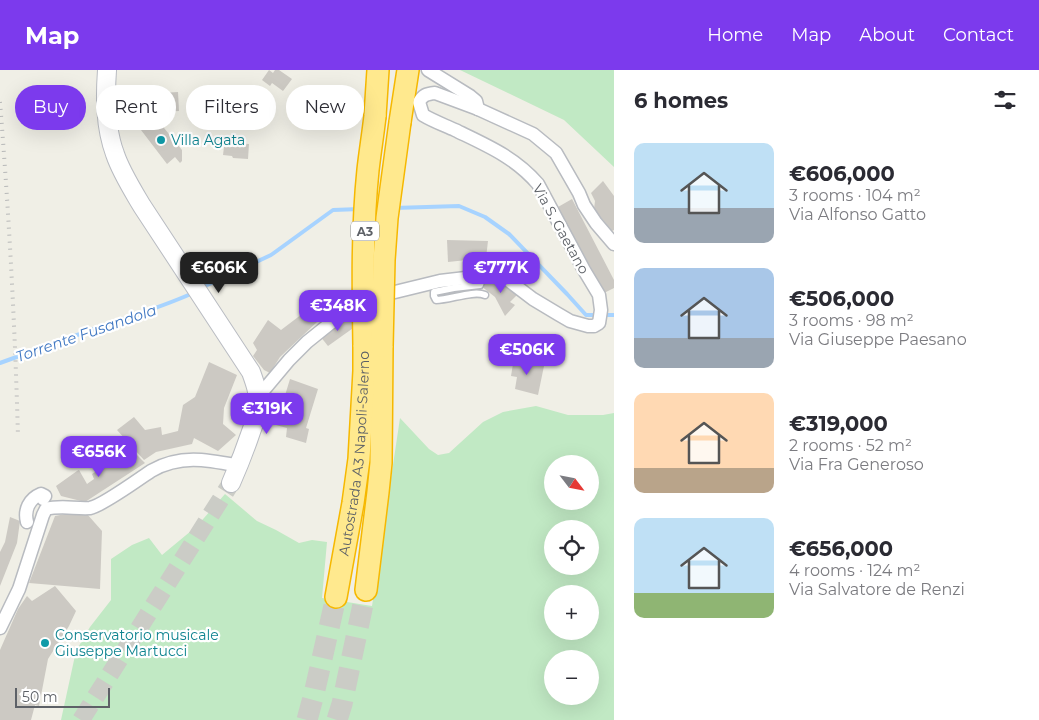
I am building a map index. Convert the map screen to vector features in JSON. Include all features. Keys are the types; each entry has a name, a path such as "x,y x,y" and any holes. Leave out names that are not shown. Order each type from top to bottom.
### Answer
{"highway":[{"name":"Autostrada A3 Napoli-Salerno","path":"366,590 381,463 382,430 364,259 368,170 375,116 378,70"},
{"name":"Autostrada A3 Napoli-Salerno","path":"336,597 353,503 359,459 364,371 373,345 384,269 387,218 408,70"}],"main road":[{"path":"107,70 106,105 108,130 114,154 126,180 251,372 256,385 258,397 256,417 231,483"}],"street":[{"path":"428,70 470,96 476,101 478,109 533,134 556,153 579,192 584,206 614,244"},
{"name":"Via S. Gaetano","path":"478,109 435,94 422,96 419,102 424,115 428,118 496,150 531,176 538,184 599,295 600,312 594,326 570,321 533,299 504,277 496,275 483,276"},
{"path":"258,397 307,342 358,301 440,281 483,276"},
{"path":"0,628 19,589 46,509 57,507 89,508 95,506 159,467 168,464 192,460 209,460 239,466"},
{"path":"27,522 26,513 29,504 35,497 41,494 45,496 43,499"}],"lane":[{"path":"483,276 480,285 440,290 434,292 434,296 436,300 445,300 479,292 485,295"}],"green space":[{"path":"460,70 614,70 614,167 564,120"},
{"path":"536,406 568,415 603,415 614,413 614,720 61,720 76,651 90,627 111,600 111,559 132,545 149,538 162,555 197,526 225,494 257,521 299,543 312,540 327,542 322,598 372,606 400,418 429,449 438,455 449,453 483,422 503,412"}],"building":[{"path":"269,70 273,73 275,70 279,70 292,79 283,91 276,85 272,83 269,85 262,80"},
{"path":"176,92 178,92 179,111 176,111"},
{"name":"Villa Agata","path":"141,130 166,130 182,150 182,161 180,163 175,157 167,164"},
{"path":"234,143 249,144 248,159 223,155 224,147 234,147"},
{"path":"603,181 614,196 614,230 612,231 594,209 595,201 591,193"},
{"path":"572,199 614,280 614,288 604,293 584,255 581,257 558,207"},
{"path":"447,240 488,241 486,258 448,262"},
{"path":"488,278 498,281 518,294 510,302 515,305 505,316 495,297 481,286"},
{"path":"310,308 317,322 280,357 270,373 264,370 253,356 257,350 253,343 268,320 281,330"},
{"path":"351,317 356,326 328,346 320,336"},
{"path":"514,358 544,366 538,395 515,389 517,377 511,376"},
{"path":"209,362 237,375 224,408 223,424 236,435 218,451 194,438 192,444 156,452 144,460 117,430 134,417 145,430 161,427 162,435 178,431 183,405 195,397"},
{"path":"290,379 318,389 306,428 309,429 306,443 286,437 287,428 276,425"},
{"path":"131,449 145,463 85,502 61,496 56,486 77,471 79,470 87,484 94,479 92,474"},
{"path":"71,513 87,514 102,531 100,589 29,583 55,516"},
{"path":"10,517 20,521 17,543 0,586 0,552 5,542"},
{"path":"55,586 76,611 69,626 48,659 39,706 35,705 31,720 0,720 0,650 18,609 27,596 32,601"}],"waterway":[{"name":"Torrente Fusandola","path":"394,208 459,206 485,217 509,234 586,315 597,315"},
{"name":"Torrente Fusandola","path":"201,288 271,255 333,210 360,209"},
{"name":"Torrente Fusandola","path":"0,363 193,293"},
{"name":"Torrente Fusandola","path":"604,315 614,315"}],"tunnel":[{"path":"81,720 231,483"},
{"path":"337,720 366,590"},
{"path":"307,720 336,597"}],"railway":[{"path":"0,102 11,270 18,437"}],"place":[{"name":"Villa Agata","path":"161,140"},
{"name":"Conservatorio musicale Giuseppe Martucci","path":"45,643"}]}
